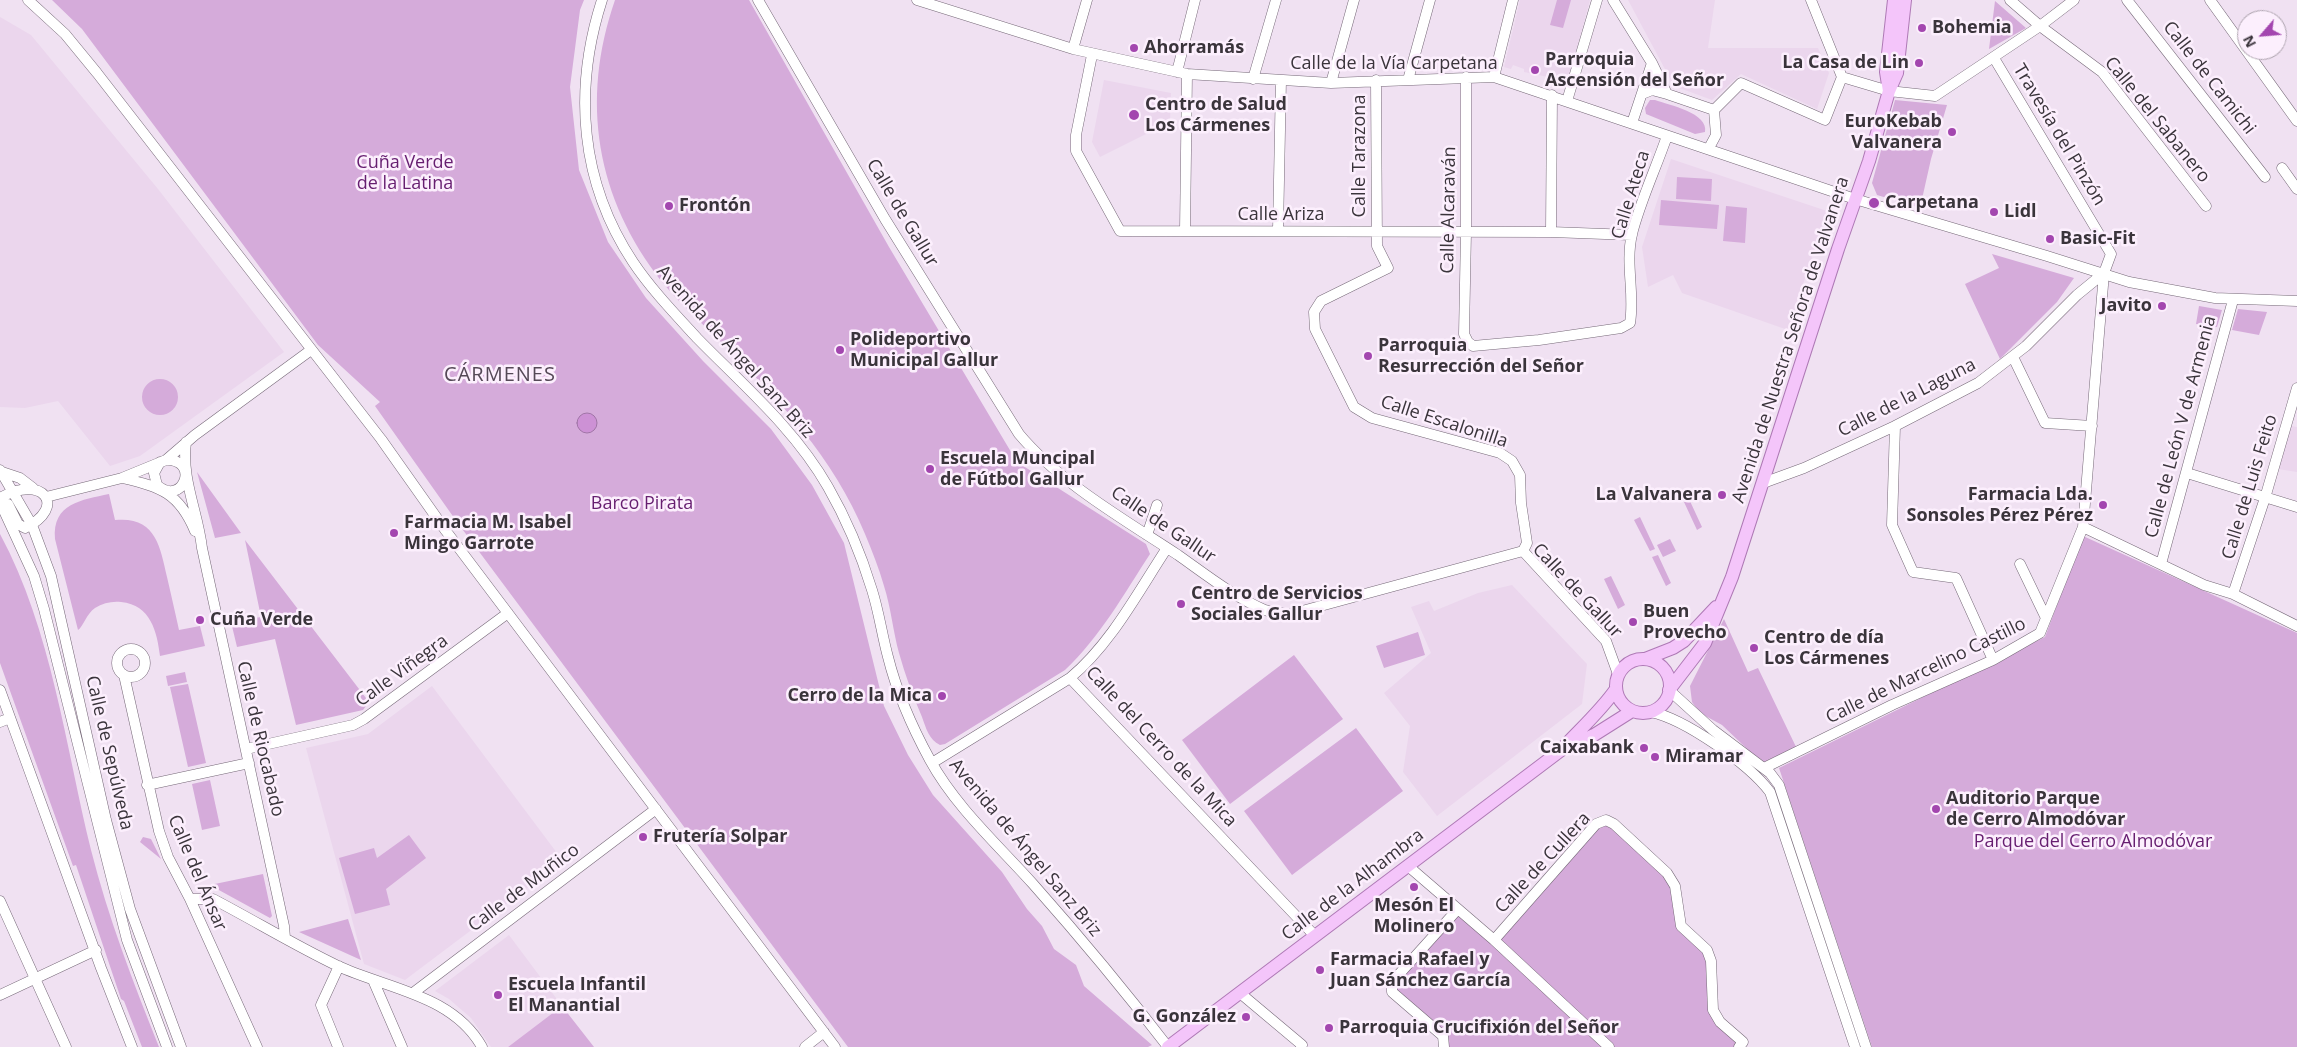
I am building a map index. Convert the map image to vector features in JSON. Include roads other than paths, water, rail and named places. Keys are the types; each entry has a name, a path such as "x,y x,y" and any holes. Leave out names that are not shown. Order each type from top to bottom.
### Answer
{"main road":[{"name":"Avenida de Nuestra Señora de Valvanera","path":"1890,91 1886,72 1894,0"},
{"name":"Avenida de Nuestra Señora de Valvanera","path":"1669,690 1705,643 1723,599 1763,483 1855,199 1870,162 1897,73 1905,0"},
{"name":"Avenida de Nuestra Señora de Valvanera","path":"1645,659 1684,641 1723,599"},
{"path":"1645,659 1655,662 1664,669 1669,679 1669,690 1666,700 1660,707 1651,712 1642,713 1632,711 1621,702 1616,689 1618,674 1631,661 1645,659"},
{"name":"Calle de la Alhambra","path":"1168,1047 1560,751 1600,710 1616,689"},
{"name":"Calle de la Alhambra","path":"1560,751 1594,735 1632,711"}],"street":[{"path":"28,0 65,34 98,72 381,439 508,613 835,1047"},
{"name":"Avenida de Ángel Sanz Briz","path":"602,0 593,28 588,58 584,94 584,125 590,160 602,197 618,236 645,278 697,337 756,395 785,427 826,484 855,538 873,593 896,684 910,722 932,763 961,803 1068,923 1168,1047"},
{"name":"Calle de Gallur","path":"758,0 885,219 1019,434 1035,453 1147,535 1225,587 1265,610 1291,614 1524,552 1606,641 1618,674"},
{"name":"Calle de la Vía Carpetana","path":"917,0 1073,50 1182,73 1331,83 1494,77 1632,122 1667,136 1709,148 1855,199 2129,282 2215,298 2297,301"},
{"path":"1073,50 1087,0"},
{"path":"1185,231 1182,73 1195,0"},
{"path":"1253,79 1276,0"},
{"path":"1331,83 1354,0"},
{"path":"1408,80 1430,0"},
{"path":"1494,77 1513,0"},
{"path":"1568,101 1597,0"},
{"path":"1613,0 1652,63 1667,94"},
{"path":"1709,148 1716,134 1714,110 1740,83 1825,120 1842,77 1810,0"},
{"name":"Calle del Sabanero","path":"2010,0 2040,26 2102,72 2206,206"},
{"path":"1842,77 1890,91 1936,96 1994,58 2074,0"},
{"name":"Calle de Camichi","path":"2127,0 2265,177"},
{"path":"2210,0 2297,121"},
{"name":"Calle Ariza","path":"1092,55 1076,135 1076,151 1120,231 1551,232 1632,235"},
{"name":"Travesía del Pinzón","path":"1994,58 2111,254 2104,273"},
{"path":"1632,122 1652,63"},
{"name":"Calle Alcaraván","path":"1466,77 1464,334 1468,342 1481,346 1540,340 1621,328 1630,323"},
{"path":"1278,230 1281,80"},
{"name":"Calle Tarazona","path":"1376,80 1377,232"},
{"path":"1642,94 1652,90 1714,110"},
{"path":"1551,232 1552,95"},
{"name":"Calle Ateca","path":"1630,323 1628,274 1632,235 1667,136"},
{"path":"2282,168 2297,189"},
{"name":"Calle Escalonilla","path":"1377,232 1377,246 1388,268 1321,301 1314,312 1315,329 1354,407 1372,418 1500,453 1512,461 1520,475 1521,503 1527,543 1524,552"},
{"name":"Calle de la Laguna","path":"1763,483 1804,468 1895,426 1978,382 2013,357 2077,295 2104,273"},
{"name":"Calle de Marcelino Castillo","path":"1764,768 1892,705 1993,660 2040,633 2083,526 2104,273"},
{"name":"Calle de León V de Armenia","path":"2161,564 2233,300"},
{"path":"46,497 122,478 163,461 172,460 181,464 186,474 180,488 171,492 162,490 154,480 154,473 163,461 195,435 311,350"},
{"path":"2013,357 2045,423 2092,426"},
{"name":"Calle de Luis Feito","path":"2233,594 2265,498 2297,388"},
{"path":"1895,426 1892,525 1913,572 1956,578 1993,660"},
{"name":"Calle de Riocabado","path":"186,442 186,474 200,531 202,548 284,926 285,938"},
{"path":"0,500 7,503 22,527 25,528 32,525 45,514 46,497 41,491 33,488 20,478 1,471"},
{"name":"Calle de Sepúlveda","path":"1,471 32,525 51,576 106,820 130,909 181,1047"},
{"path":"2187,473 2297,507"},
{"name":"Calle de Riocabado","path":"122,478 162,490 175,499 186,511 202,548"},
{"path":"0,500 13,491 33,488"},
{"name":"Calle de Sepúlveda","path":"0,500 34,576 44,609 126,940 167,1047"},
{"path":"1147,535 1157,505"},
{"path":"2083,526 2204,585 2233,594 2297,626"},
{"name":"Calle del Cerro de la Mica","path":"1167,548 1101,648 1070,678 1315,936"},
{"path":"2020,564 2046,618"},
{"name":"Calle Viñegra","path":"246,749 353,725 364,719 508,613"},
{"name":"Calle del Ánsar","path":"124,675 147,785 168,857 190,899 257,1047"},
{"path":"932,763 1070,678"},
{"path":"0,690 5,720 96,950 132,1047"},
{"path":"1669,690 1713,730 1764,768 1779,785 1866,1047"},
{"path":"1651,712 1668,716 1696,731 1754,774 1770,792 1855,1047"},
{"path":"147,785 249,763"},
{"name":"Calle de Muñico","path":"412,993 656,809"},
{"name":"Calle de Cullera","path":"1494,940 1596,824 1606,820 1614,824 1667,873 1675,886 1681,926 1707,950 1711,961 1713,1010 1720,1022 1743,1042 1739,1047"},
{"name":"Calle de Cullera","path":"1408,866 1494,940 1609,1047"},
{"path":"190,899 213,899 339,966 412,993 444,1008 458,1018 482,1047"},
{"path":"0,900 66,1047"},
{"path":"1444,1047 1443,1036 1392,992 1392,982 1457,910"},
{"path":"0,995 96,950"},
{"path":"338,1047 321,1005 339,966"},
{"path":"373,980 402,1047"},
{"path":"1240,993 1302,1045 1300,1047"},
{"path":"805,1047 824,1032"}],"place":[{"name":"Bohemia","path":"1922,28"},
{"name":"Ahorramás","path":"1134,48"},
{"name":"La Casa de Lin","path":"1919,63"},
{"name":"Parroquia Ascensión del Señor","path":"1535,70"},
{"name":"Centro de Salud Los Cármenes","path":"1134,115"},
{"name":"EuroKebab Valvanera","path":"1952,132"},
{"name":"Carpetana","path":"1874,203"},
{"name":"Frontón","path":"669,206"},
{"name":"Lidl","path":"1994,212"},
{"name":"Basic-Fit","path":"2050,239"},
{"name":"Javito","path":"2162,306"},
{"name":"Polideportivo Municipal Gallur","path":"840,350"},
{"name":"Parroquia Resurrección del Señor","path":"1368,356"},
{"name":"Escuela Muncipal de Fútbol Gallur","path":"930,469"},
{"name":"La Valvanera","path":"1722,495"},
{"name":"Farmacia Lda. Sonsoles Pérez Pérez","path":"2103,505"},
{"name":"Farmacia M. Isabel Mingo Garrote","path":"394,533"},
{"name":"Centro de Servicios Sociales Gallur","path":"1181,604"},
{"name":"Cuña Verde","path":"200,620"},
{"name":"Buen Provecho","path":"1633,622"},
{"name":"Centro de día Los Cármenes","path":"1754,648"},
{"name":"Cerro de la Mica","path":"942,696"},
{"name":"Caixabank","path":"1644,748"},
{"name":"Miramar","path":"1655,757"},
{"name":"Auditorio Parque de Cerro Almodóvar","path":"1936,809"},
{"name":"Frutería Solpar","path":"643,837"},
{"name":"Mesón El Molinero","path":"1414,887"},
{"name":"Farmacia Rafael y Juan Sánchez García","path":"1320,970"},
{"name":"Escuela Infantil El Manantial","path":"498,995"},
{"name":"G. González","path":"1246,1017"},
{"name":"Parroquia Crucifixión del Señor","path":"1329,1028"}],"district":[{"name":"CÁRMENES","path":"500,375"}],"park label":[{"name":"Cuña Verde de la Latina","path":"405,173"},
{"name":"Barco Pirata","path":"642,504"},
{"name":"Parque del Cerro Almodóvar","path":"2093,842"}]}
